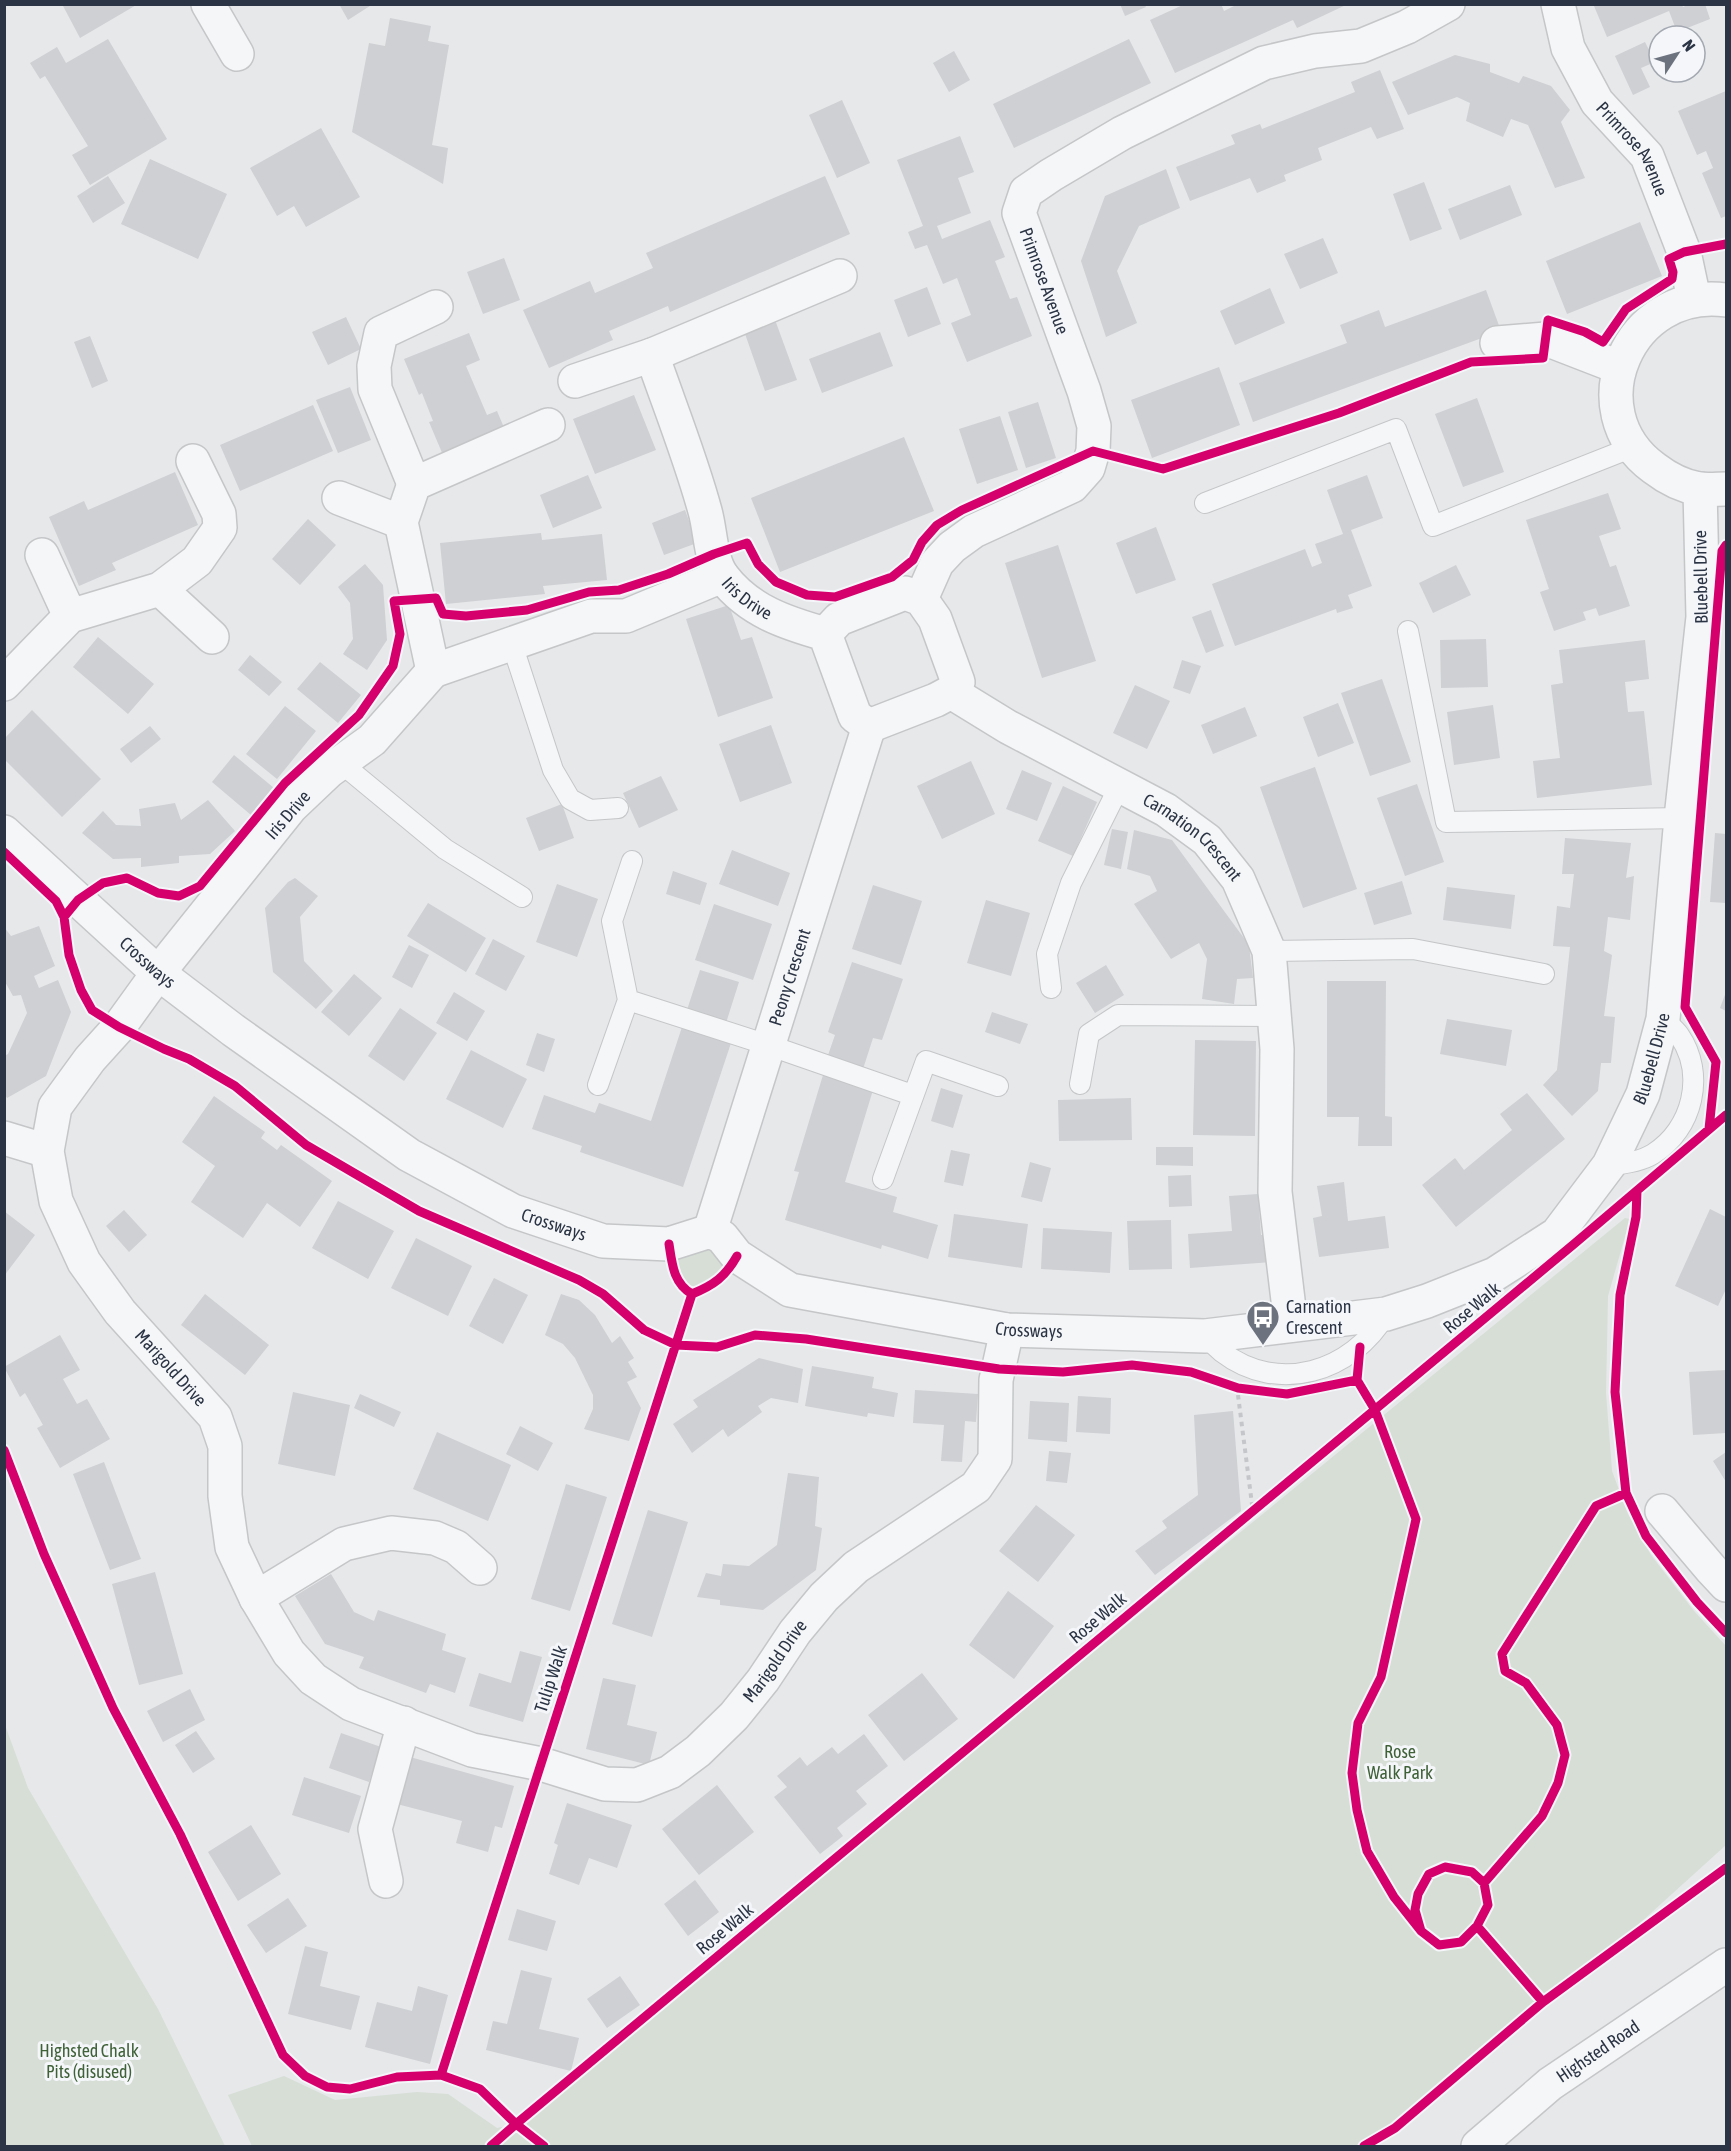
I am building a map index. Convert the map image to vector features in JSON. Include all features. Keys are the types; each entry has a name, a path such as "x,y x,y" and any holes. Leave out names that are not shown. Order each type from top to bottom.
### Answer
{"street":[{"path":"208,4 237,54"},
{"name":"Primrose Avenue","path":"921,599 937,563 952,547 974,531 1072,486 1088,468 1093,451 1094,426 1084,391 1019,213 1026,192 1122,133 1264,63 1315,51 1361,46 1407,27 1448,4"},
{"name":"Primrose Avenue","path":"1558,4 1568,48 1597,102 1647,156 1684,252 1694,299"},
{"path":"574,381 652,355 840,276"},
{"name":"Bluebell Drive","path":"1204,1336 1386,1314 1427,1301 1495,1274 1557,1234 1609,1165 1643,1095 1662,1019 1703,617 1713,489 1668,479 1642,460 1624,433 1616,402 1619,369 1629,345 1646,324 1668,308 1694,299 1726,300"},
{"path":"436,307 381,333 374,366 375,389 414,484 401,522 433,671 591,616 626,616 722,576"},
{"path":"1497,343 1546,339 1619,369"},
{"name":"Iris Drive","path":"652,355 705,512 714,554 722,576 753,607 791,624 825,634"},
{"path":"414,484 548,424"},
{"path":"4,684 69,616 160,589 197,561 219,528 219,514 193,461"},
{"path":"339,498 401,522"},
{"path":"42,555 69,616"},
{"path":"160,589 212,637"},
{"path":"906,593 921,599 935,619 958,682 951,692 936,700 868,726 855,716 825,634 839,619 906,593"},
{"name":"Iris Drive","path":"158,973 291,807 329,771 372,740 433,671"},
{"name":"Carnation Crescent","path":"951,692 1008,727 1166,810 1207,840 1238,879 1269,951 1277,1049 1275,1192 1291,1325"},
{"name":"Peony Crescent","path":"710,1231 868,726"},
{"name":"Crossways","path":"4,831 158,973 243,1037 409,1155 513,1211 603,1241 669,1244 710,1231 722,1238 737,1256 790,1290 1007,1330 1204,1336"},
{"name":"Marigold Drive","path":"158,973 119,1027 90,1059 55,1107 47,1151 56,1201 84,1262 120,1312 215,1417 225,1446 225,1497 232,1547 256,1598 289,1653 313,1679 351,1704 472,1750 541,1764 605,1784 637,1785 670,1772 698,1751 734,1716 763,1680 795,1632 856,1567 976,1487 995,1459 996,1380 1007,1330"},
{"path":"4,1138 47,1151"},
{"path":"1662,1511 1726,1585"},
{"path":"256,1598 344,1544 391,1533 435,1539 456,1547 480,1568"},
{"path":"386,1881 375,1829 404,1723"},
{"name":"Highsted Road","path":"1478,2146 1550,2084 1726,1965"}],"lane":[{"path":"1204,503 1396,429 1433,526 1633,447"},
{"path":"1408,631 1446,822 1681,818"},
{"path":"512,644 553,770 570,799 590,810 618,808"},
{"path":"341,763 445,849 522,897"},
{"path":"1051,988 1047,954 1071,883 1119,787"},
{"path":"598,1085 628,1000 612,921 632,861"},
{"path":"1269,951 1413,949 1544,974"},
{"path":"628,1000 912,1095"},
{"path":"1080,1084 1089,1034 1118,1015 1275,1016"},
{"path":"1609,1165 1631,1163 1653,1154 1671,1140 1684,1122 1692,1099 1694,1077 1689,1055 1679,1035 1662,1019"},
{"path":"883,1179 926,1062 998,1086"},
{"path":"1204,1336 1222,1352 1244,1364 1268,1372 1292,1374 1317,1370 1340,1361 1370,1337 1386,1314"}],"path":[{"path":"1238,1388 1253,1512"},
{"path":"1244,1520 1262,1504"}],"green space":[{"name":"Rose Walk Park","path":"1625,1218 1630,1219 1608,1296 1606,1393 1612,1471 1628,1514 1651,1555 1694,1611 1726,1646 1726,1845 1588,1970 1370,2146 252,2146 228,2095 284,2076 335,2100 417,2092 448,2094 497,2128 516,2124"},
{"path":"710,1231 737,1256 718,1280 692,1294 677,1278 669,1244"},
{"name":"Highsted Chalk Pits (disused)","path":"5,1725 28,1788 158,2009 225,2146 5,2146"}],"building":[{"path":"62,4 138,4 80,38"},
{"path":"339,4 373,4 348,20"},
{"path":"1120,4 1144,4 1146,7 1125,16"},
{"path":"1185,4 1221,4 1224,11 1238,4 1348,4 1297,28 1293,20 1175,73 1150,20"},
{"path":"1690,4 1705,4 1710,19 1697,24 1674,24 1669,11 1607,37 1594,6 1682,5 1683,7"},
{"path":"390,18 431,26 428,41 449,45 432,145 448,148 443,184 352,132 369,43 385,46"},
{"path":"108,39 167,139 90,185 72,155 88,146 45,76 40,79 30,63 57,47 66,63"},
{"path":"1129,39 1151,83 1014,148 993,104"},
{"path":"1645,42 1647,65 1641,68 1650,87 1633,95 1615,56"},
{"path":"954,51 970,80 949,92 933,63"},
{"path":"1455,55 1490,64 1490,72 1519,83 1523,76 1551,86 1570,110 1561,122 1585,178 1555,188 1528,125 1511,119 1503,137 1466,121 1470,103 1457,97 1408,115 1392,82"},
{"path":"1380,70 1404,129 1377,139 1371,127 1318,148 1322,160 1284,175 1286,181 1257,193 1250,178 1190,201 1176,167 1235,144 1231,135 1260,124 1262,129 1355,92 1351,82"},
{"path":"1726,91 1726,216 1721,218 1702,173 1713,168 1706,151 1697,155 1678,111"},
{"path":"842,100 870,163 837,178 809,115"},
{"path":"321,128 360,197 306,227 294,206 277,216 250,168"},
{"path":"960,136 974,172 958,178 971,213 937,226 942,239 990,220 1005,257 995,261 1010,299 1017,297 1032,336 967,362 951,323 971,315 957,278 943,284 927,245 915,249 908,232 923,226 897,160"},
{"path":"150,159 227,194 198,259 121,224"},
{"path":"1166,169 1180,208 1139,226 1117,271 1137,323 1106,337 1081,261 1105,196"},
{"path":"108,176 125,203 93,223 77,196"},
{"path":"825,176 850,234 670,312 668,306 609,331 613,340 549,368 523,310 590,281 595,293 653,268 646,253"},
{"path":"1424,182 1442,229 1410,241 1393,194"},
{"path":"1510,185 1522,215 1460,240 1448,209"},
{"path":"1640,222 1662,276 1567,314 1546,261"},
{"path":"1323,238 1338,273 1300,289 1284,254"},
{"path":"504,258 520,300 483,314 467,272"},
{"path":"927,287 941,324 908,337 894,300"},
{"path":"1270,288 1285,323 1235,345 1220,311"},
{"path":"1486,290 1501,331 1253,422 1239,383 1347,343 1340,325 1379,310 1385,327"},
{"path":"346,317 361,349 328,365 312,332"},
{"path":"774,317 797,380 765,391 743,328"},
{"path":"880,332 893,366 822,393 809,359"},
{"path":"469,333 480,360 466,366 487,415 497,411 505,430 443,455 429,422 433,421 422,393 419,395 404,359"},
{"path":"90,336 108,381 92,388 74,342"},
{"path":"1219,367 1240,425 1152,458 1131,400"},
{"path":"350,387 371,440 338,453 316,400"},
{"path":"634,395 656,450 595,474 573,419"},
{"path":"1477,398 1504,472 1463,487 1435,414"},
{"path":"1038,402 1056,458 1026,468 1008,412"},
{"path":"313,405 333,451 240,491 220,445"},
{"path":"1000,416 1018,470 977,484 959,429"},
{"path":"904,437 934,511 780,572 751,498"},
{"path":"175,472 198,525 112,563 116,570 79,586 49,517 84,501 88,510"},
{"path":"588,475 602,508 553,528 540,495"},
{"path":"1367,475 1383,518 1351,530 1372,586 1348,595 1353,608 1337,613 1336,609 1235,646 1212,584 1305,549 1312,567 1322,563 1315,544 1343,534 1327,490"},
{"path":"1608,493 1621,529 1599,536 1610,567 1616,565 1630,606 1599,616 1596,608 1583,612 1586,620 1554,631 1540,592 1549,589 1526,520"},
{"path":"685,510 697,543 664,555 652,523"},
{"path":"308,519 336,545 300,585 272,559"},
{"path":"1156,527 1176,580 1136,594 1116,543"},
{"path":"541,533 542,540 602,534 607,580 543,586 545,594 446,604 440,543"},
{"path":"1058,545 1096,661 1042,678 1005,563"},
{"path":"365,564 383,585 387,640 367,670 343,654 353,639 350,603 338,587"},
{"path":"1456,565 1471,595 1433,613 1419,583"},
{"path":"729,605 741,640 752,637 773,698 718,717 686,619"},
{"path":"1211,610 1224,646 1206,653 1192,617"},
{"path":"98,637 154,684 128,714 73,667"},
{"path":"1486,639 1488,687 1441,688 1440,640"},
{"path":"1645,640 1649,679 1625,682 1628,712 1644,711 1652,785 1537,798 1533,761 1560,758 1551,685 1563,683 1559,650"},
{"path":"250,655 282,682 269,696 238,670"},
{"path":"1182,660 1201,666 1190,694 1173,688"},
{"path":"320,662 361,695 338,723 297,689"},
{"path":"1382,679 1411,762 1370,776 1341,693"},
{"path":"1135,685 1170,701 1147,749 1113,733"},
{"path":"1338,703 1354,743 1318,757 1303,717"},
{"path":"1493,705 1500,758 1454,765 1447,712"},
{"path":"285,706 316,731 277,779 246,754"},
{"path":"1245,707 1257,736 1213,754 1201,725"},
{"path":"32,710 101,779 62,817 5,760 5,738"},
{"path":"771,725 792,783 740,802 719,744"},
{"path":"150,726 161,739 131,763 120,749"},
{"path":"234,755 274,788 251,815 212,782"},
{"path":"971,761 995,814 942,839 917,786"},
{"path":"1315,767 1357,889 1303,908 1260,787"},
{"path":"1022,770 1052,783 1037,821 1006,809"},
{"path":"661,776 678,810 639,828 623,793"},
{"path":"1417,784 1444,862 1405,876 1377,798"},
{"path":"1063,786 1097,802 1073,856 1038,841"},
{"path":"208,800 235,831 210,854 179,856 179,863 141,867 141,858 113,859 82,833 103,811 116,825 141,826 139,809 175,803 181,820"},
{"path":"562,804 574,838 539,851 526,818"},
{"path":"1112,829 1128,832 1121,869 1104,865"},
{"path":"1134,830 1172,840 1249,945 1253,978 1237,979 1234,1004 1202,999 1207,959 1199,943 1171,959 1134,904 1157,891 1150,876 1127,869"},
{"path":"1715,833 1726,834 1726,903 1710,902"},
{"path":"1565,838 1631,843 1626,878 1634,876 1630,920 1608,917 1604,951 1612,955 1604,1016 1615,1017 1611,1063 1601,1063 1598,1091 1572,1116 1543,1085 1557,1070 1570,947 1553,946 1557,906 1570,908 1574,874 1562,874"},
{"path":"732,850 790,873 778,906 719,884"},
{"path":"673,871 707,883 700,905 666,894"},
{"path":"295,878 318,896 300,917 304,961 333,991 316,1009 273,972 265,908 288,882"},
{"path":"1402,881 1412,914 1374,925 1364,893"},
{"path":"557,884 598,899 577,957 536,942"},
{"path":"873,885 922,901 901,965 852,949"},
{"path":"1447,887 1515,895 1511,929 1443,920"},
{"path":"986,900 1030,913 1011,976 967,963"},
{"path":"428,903 486,938 466,972 407,936"},
{"path":"714,904 772,924 753,980 695,960"},
{"path":"39,926 55,966 34,976 39,988 58,980 71,1012 46,1076 7,1098 4,1093 4,1056 8,1054 27,1013 21,995 13,996 4,980 4,927 11,936"},
{"path":"493,939 525,956 506,991 475,974"},
{"path":"409,945 429,955 412,988 392,977"},
{"path":"852,962 903,979 882,1040 873,1038 863,1069 827,1058 835,1035 828,1032"},
{"path":"1106,965 1124,995 1095,1013 1076,983"},
{"path":"700,970 739,982 726,1023 687,1010"},
{"path":"354,974 382,998 349,1036 321,1012"},
{"path":"1327,981 1386,981 1385,1116 1392,1117 1392,1146 1358,1146 1359,1117 1327,1117"},
{"path":"454,992 485,1011 467,1041 436,1023"},
{"path":"1726,992 1726,1011 1720,1008"},
{"path":"400,1008 437,1033 404,1081 368,1056"},
{"path":"992,1012 1028,1024 1020,1044 985,1032"},
{"path":"1447,1019 1512,1030 1506,1066 1440,1054"},
{"path":"682,1027 731,1043 683,1187 580,1152 582,1146 532,1129 544,1095 595,1113 599,1103 651,1121"},
{"path":"537,1033 555,1039 544,1072 526,1065"},
{"path":"1195,1040 1256,1041 1255,1136 1193,1135"},
{"path":"471,1050 527,1079 503,1128 446,1099"},
{"path":"823,1075 873,1090 845,1182 897,1197 893,1212 938,1225 928,1259 882,1245 881,1249 785,1220 799,1172 794,1171"},
{"path":"941,1088 963,1095 953,1128 931,1121"},
{"path":"1527,1093 1565,1139 1456,1227 1422,1185 1455,1158 1464,1170 1512,1130 1500,1114"},
{"path":"214,1096 265,1132 261,1138 277,1150 281,1145 332,1181 300,1227 267,1203 243,1238 191,1202 215,1166 182,1142"},
{"path":"1131,1098 1132,1140 1059,1141 1058,1100"},
{"path":"1156,1147 1193,1147 1193,1166 1156,1165"},
{"path":"951,1150 970,1154 963,1186 944,1182"},
{"path":"1030,1162 1051,1168 1042,1202 1021,1197"},
{"path":"1191,1175 1192,1206 1169,1207 1168,1176"},
{"path":"1344,1182 1348,1221 1385,1216 1389,1248 1319,1257 1313,1218 1322,1216 1317,1186"},
{"path":"1258,1194 1261,1235 1271,1235 1273,1262 1190,1268 1188,1234 1232,1231 1229,1196"},
{"path":"338,1201 394,1231 368,1279 312,1248"},
{"path":"1710,1209 1726,1217 1726,1289 1718,1306 1675,1286"},
{"path":"124,1210 147,1235 129,1252 106,1226"},
{"path":"4,1211 35,1235 4,1276"},
{"path":"954,1214 1028,1224 1022,1268 948,1257"},
{"path":"1171,1220 1172,1269 1129,1270 1127,1221"},
{"path":"1043,1228 1112,1232 1110,1273 1041,1269"},
{"path":"416,1238 472,1266 448,1316 391,1288"},
{"path":"494,1278 528,1295 503,1344 469,1326"},
{"path":"205,1294 269,1345 245,1375 181,1325"},
{"path":"561,1294 579,1300 595,1315 612,1343 620,1336 634,1358 628,1362 637,1377 627,1382 641,1408 629,1441 584,1429 593,1409 593,1395 575,1358 563,1344 545,1335"},
{"path":"60,1335 80,1370 63,1379 77,1404 87,1399 110,1439 60,1468 37,1428 43,1425 25,1393 20,1397 4,1367"},
{"path":"759,1358 803,1369 798,1403 771,1398 758,1406 762,1412 728,1437 723,1429 692,1453 673,1424 698,1407 693,1400"},
{"path":"812,1366 874,1377 872,1388 898,1393 894,1417 868,1413 867,1417 805,1406"},
{"path":"1726,1370 1726,1433 1693,1435 1689,1372"},
{"path":"915,1390 978,1394 976,1422 965,1421 962,1462 941,1461 944,1425 913,1423"},
{"path":"293,1392 350,1405 335,1476 278,1464"},
{"path":"360,1394 401,1412 394,1427 354,1408"},
{"path":"1078,1396 1111,1398 1110,1434 1076,1432"},
{"path":"1030,1401 1069,1403 1067,1442 1028,1439"},
{"path":"1233,1411 1241,1511 1155,1575 1135,1551 1167,1528 1162,1521 1198,1495 1194,1415"},
{"path":"520,1426 553,1443 538,1471 506,1454"},
{"path":"437,1432 511,1465 488,1521 413,1489"},
{"path":"1049,1451 1071,1453 1067,1483 1046,1481"},
{"path":"1726,1452 1726,1482 1713,1461"},
{"path":"104,1462 141,1559 110,1570 73,1474"},
{"path":"788,1473 819,1477 815,1526 822,1528 816,1570 763,1610 720,1605 720,1600 697,1597 706,1573 721,1576 723,1564 749,1566 777,1545"},
{"path":"566,1484 607,1497 570,1611 531,1599"},
{"path":"1036,1505 1075,1535 1038,1582 999,1551"},
{"path":"648,1510 688,1522 652,1637 612,1624"},
{"path":"155,1572 183,1674 139,1685 112,1584"},
{"path":"331,1574 354,1612 374,1621 378,1610 446,1634 442,1650 466,1658 455,1693 430,1684 426,1693 359,1668 364,1657 325,1644 295,1596"},
{"path":"1008,1591 1054,1626 1014,1679 969,1645"},
{"path":"520,1651 542,1657 523,1722 469,1706 479,1673 511,1683"},
{"path":"922,1673 958,1719 904,1761 868,1715"},
{"path":"603,1678 636,1685 627,1725 657,1732 649,1765 586,1749"},
{"path":"190,1689 205,1720 163,1742 147,1711"},
{"path":"196,1731 215,1759 193,1773 175,1745"},
{"path":"341,1733 381,1747 369,1782 329,1768"},
{"path":"864,1734 888,1766 856,1791 867,1804 837,1828 843,1836 820,1854 774,1797 787,1787 777,1776 800,1757 807,1766 832,1747 838,1754"},
{"path":"410,1757 514,1786 502,1828 495,1826 488,1852 456,1843 462,1821 397,1804"},
{"path":"304,1777 361,1796 349,1833 292,1815"},
{"path":"717,1785 754,1832 699,1875 662,1829"},
{"path":"567,1803 632,1825 617,1868 589,1858 579,1885 549,1874 558,1845 554,1843"},
{"path":"251,1825 281,1874 238,1901 208,1852"},
{"path":"695,1880 719,1912 688,1936 664,1904"},
{"path":"288,1898 307,1926 266,1953 247,1925"},
{"path":"517,1909 556,1921 547,1951 508,1940"},
{"path":"305,1946 328,1952 320,1986 360,1996 351,2030 288,2014"},
{"path":"521,1970 552,1978 539,2029 579,2038 571,2071 486,2050 493,2021 507,2024"},
{"path":"620,1976 640,2005 607,2028 587,1999"},
{"path":"418,1986 448,1995 430,2064 365,2047 377,2002 412,2011"}],"cycle path":[{"path":"64,917 78,900 103,883 127,878 158,893 179,896 200,886 285,783 359,715 393,666 400,634 394,601 436,598 443,614 466,616 527,610 589,592 619,590 668,574 714,554 747,543 758,564 776,582 807,595 835,597 892,577 913,560 922,542 937,525 962,510 1093,451 1163,469 1339,413 1471,362 1543,358 1548,320 1585,332 1603,342 1626,309 1672,279 1673,272 1669,259 1684,252 1726,244"},
{"path":"1709,1129 1716,1062 1685,1007 1722,551 1726,545"},
{"path":"4,852 56,901 64,917 69,955 81,990 92,1010 119,1027 189,1059 235,1086 306,1145 419,1211 579,1280 603,1294 644,1330 676,1345 717,1347 755,1335 806,1339 999,1369 1063,1372 1132,1365 1191,1372 1238,1388 1287,1394 1357,1380"},
{"name":"Rose Walk","path":"491,2146 1726,1115"},
{"path":"1637,1191 1636,1217 1620,1295 1615,1392 1626,1493 1646,1536 1697,1602 1726,1633"},
{"path":"669,1244 677,1278 692,1294 718,1279 728,1270 737,1256"},
{"name":"Tulip Walk","path":"441,2075 692,1294"},
{"path":"1360,1347 1357,1380 1375,1410 1416,1519 1381,1677 1358,1723 1352,1773 1357,1810 1367,1851 1394,1897 1421,1931 1439,1945 1461,1942 1477,1926 1488,1905 1484,1883 1472,1872 1445,1867 1429,1874 1418,1894 1415,1910 1421,1931"},
{"path":"4,1450 44,1554 113,1708 180,1834 283,2055 305,2076 327,2087 350,2089 397,2077 441,2075 480,2089 516,2124 544,2146"},
{"path":"1484,1883 1542,1816 1558,1783 1565,1755 1557,1725 1526,1683 1505,1671 1502,1654 1596,1506 1626,1493"},
{"path":"1364,2146 1395,2128 1543,2002 1726,1868"},
{"path":"1477,1926 1543,2002"}],"place":[{"name":"Carnation Crescent","path":"1263,1346"}]}
